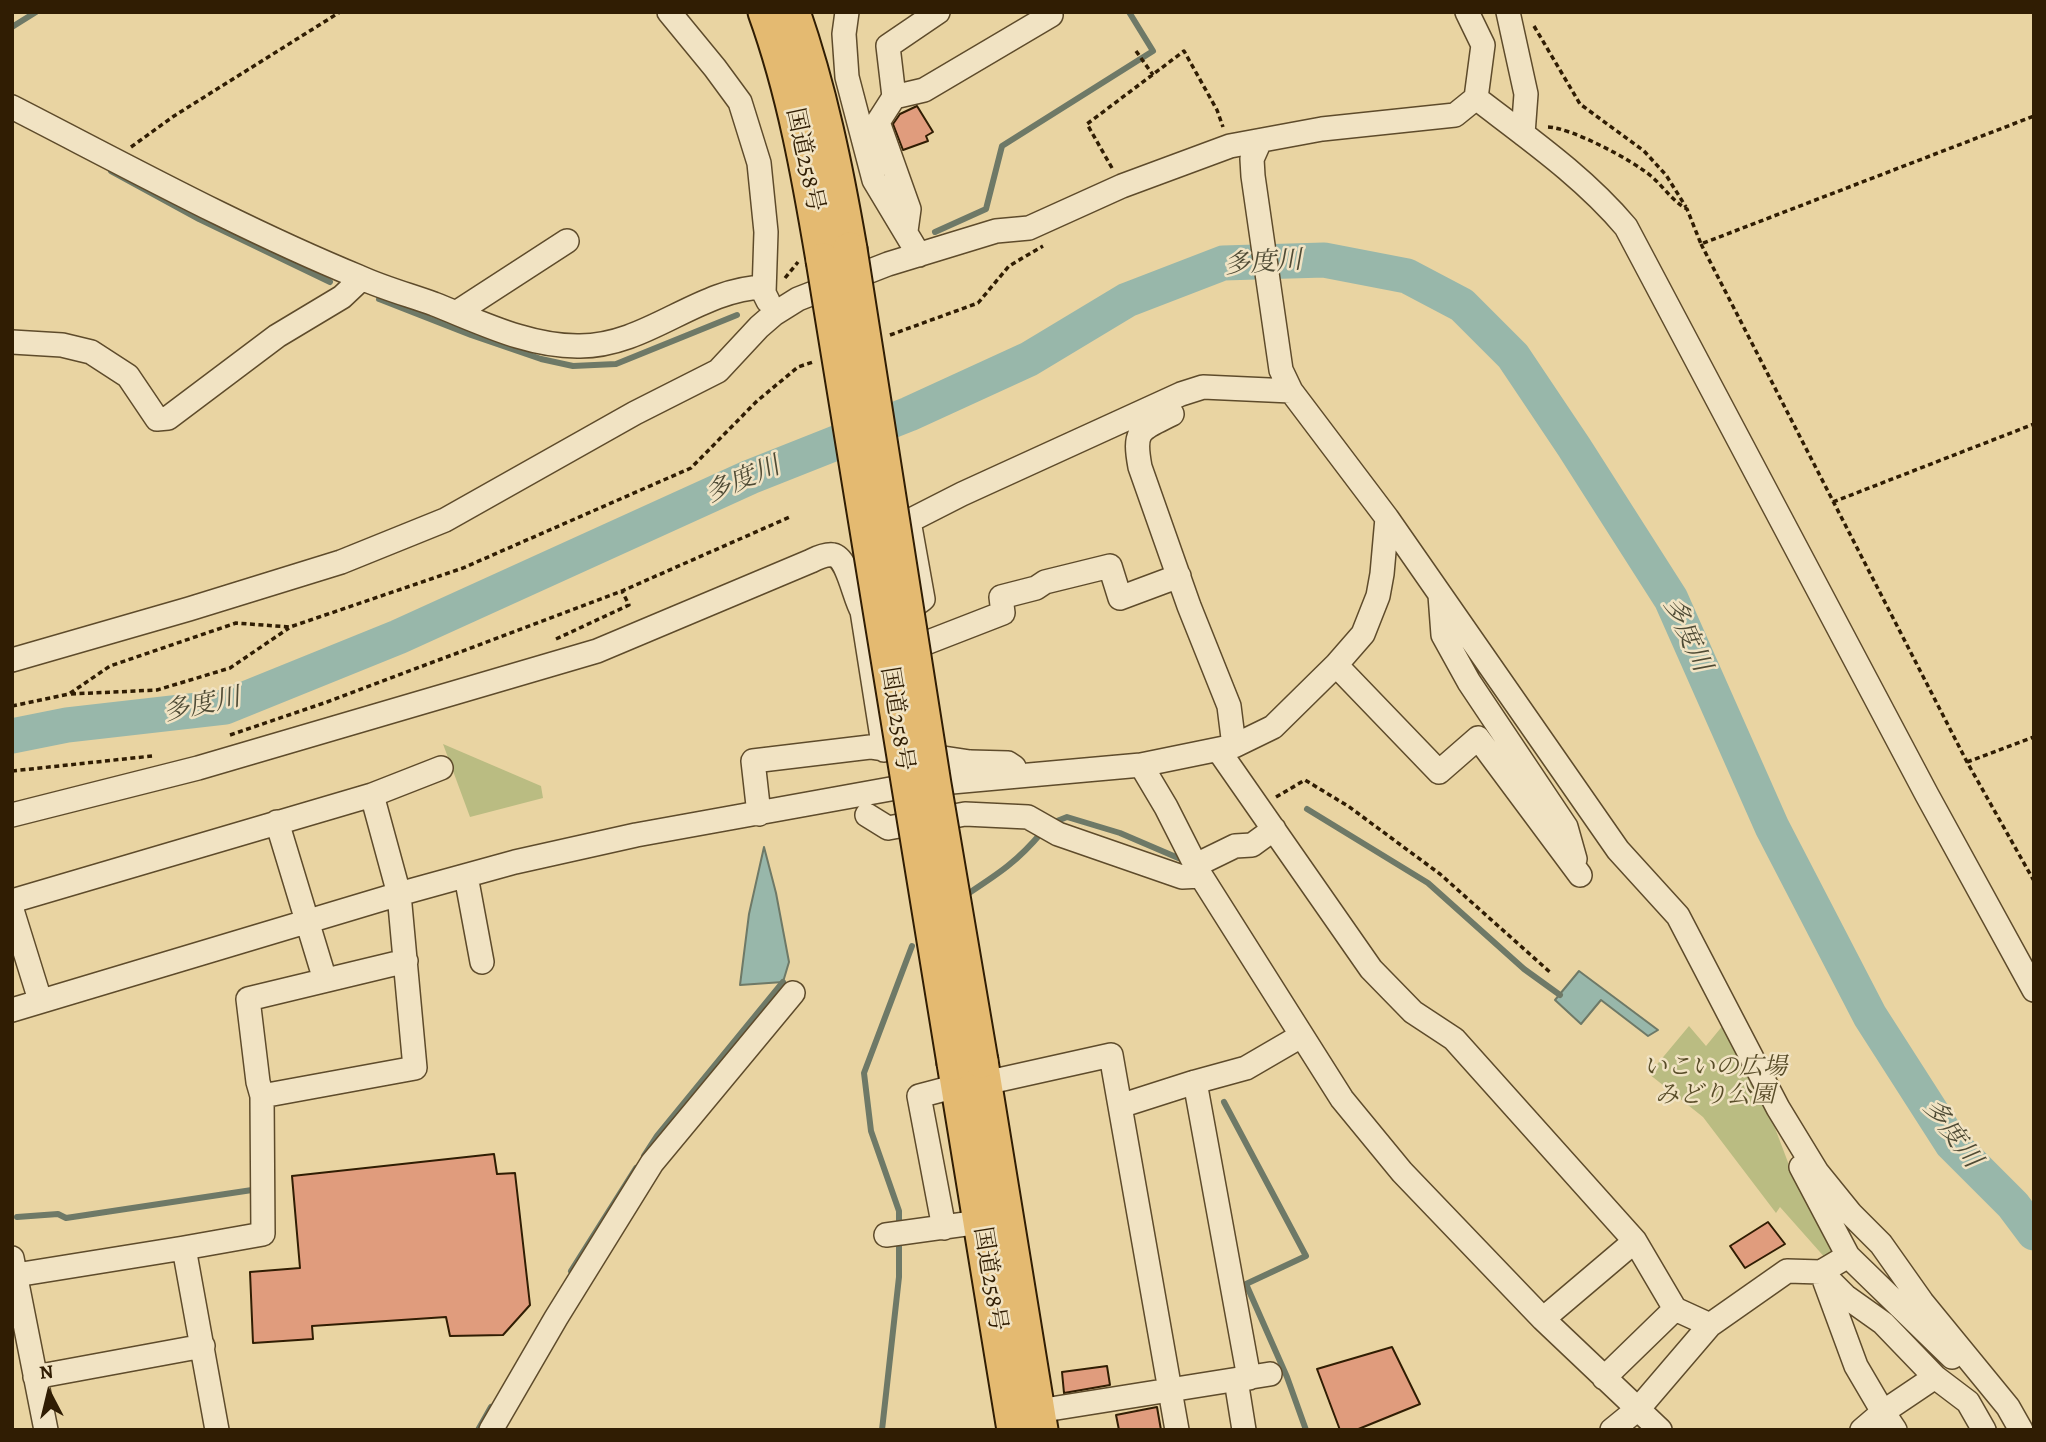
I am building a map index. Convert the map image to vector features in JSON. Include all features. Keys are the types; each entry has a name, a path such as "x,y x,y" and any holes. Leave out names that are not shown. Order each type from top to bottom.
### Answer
{"highway":[{"name":"国道258号","path":"765,12 790,93 808,174 837,255"},
{"name":"国道258号","path":"793,12 822,108 837,255 920,785 1031,1423"},
{"name":"国道258号","path":"969,1073 980,1222 1031,1423"}],"street":[{"path":"669,12 740,102 759,163 766,232 764,293 774,314"},
{"path":"847,12 844,34 847,77 874,180 919,255"},
{"path":"906,231 909,209 878,122 894,97 888,46 938,12"},
{"path":"894,97 924,90 1051,15 1049,12"},
{"path":"12,660 341,562 445,520 635,413 718,371 774,314 798,299 888,264 996,231 1029,228 1122,186 1230,146 1322,128 1455,115 1476,98 1483,45 1467,12"},
{"path":"1508,12 1526,94 1523,134"},
{"path":"1476,98 1608,206 1626,227 2034,990"},
{"path":"17,116 115,159 252,229 361,279 514,335 560,346 615,342 731,291 764,287"},
{"path":"1260,141 1252,159 1286,381 1387,518 1618,850 1678,916 1784,1118 1817,1172 1851,1214 1881,1244 1922,1302 2008,1407 2021,1430"},
{"path":"456,313 567,241"},
{"path":"12,342 62,345 91,352 128,376 157,419 168,418 276,336 342,297 361,279"},
{"path":"862,611 919,602 923,599 909,521 1181,394 1203,387 1286,381"},
{"path":"1203,387 1201,399 1146,427 1137,440 1144,481 1229,706 1227,749 1259,807 1371,969 1413,1012 1454,1039 1635,1241 1675,1309 1710,1325"},
{"path":"12,1010 399,894 515,862 624,838 920,785 1141,765 1227,749 1273,727 1336,666 1363,634 1375,604 1382,574 1387,518"},
{"path":"12,815 198,768 597,651 826,555 840,558 845,565 862,611 884,750"},
{"path":"870,664 1003,613 1001,597 1036,588 1045,582 1110,566 1120,598 1179,576"},
{"path":"1336,666 1438,772 1478,738 1580,875 1566,827 1469,682 1443,635 1440,595"},
{"path":"759,814 753,761 870,747 970,762 1008,763 1025,775"},
{"path":"1141,765 1198,870 1342,1099 1402,1172 1543,1319 1660,1430"},
{"path":"12,901 372,794 441,768"},
{"path":"262,1096 415,1068 399,894 372,794"},
{"path":"867,815 888,828 965,814 1028,817 1058,834 1182,877 1235,846 1252,845 1274,829"},
{"path":"277,822 325,980"},
{"path":"466,876 482,962"},
{"path":"12,910 40,1000"},
{"path":"46,1430 14,1266 184,1248 263,1234 262,1096 248,999 406,961"},
{"path":"491,1430 556,1318 652,1163 793,993"},
{"path":"1120,1105 1245,1068 1301,1036"},
{"path":"944,1228 919,1096 969,1073 1111,1055 1177,1430"},
{"path":"1195,1082 1252,1377 1244,1430"},
{"path":"1784,1118 1784,1132 1848,1256 1954,1359 1975,1364"},
{"path":"886,1235 980,1222"},
{"path":"1543,1319 1635,1241"},
{"path":"184,1248 217,1430"},
{"path":"1612,1430 1639,1408 1710,1325 1787,1271 1821,1272 1848,1256"},
{"path":"1821,1272 1845,1296 1883,1323 1936,1377 1968,1402 1984,1430"},
{"path":"1821,1272 1846,1333 1856,1366 1889,1421"},
{"path":"1604,1378 1675,1309"},
{"path":"35,1377 203,1346"},
{"path":"1031,1423 1171,1388 1252,1377"},
{"path":"1862,1430 1889,1421 1936,1377"}],"path":[{"path":"115,159 174,116 340,12"},
{"path":"1533,26 1580,104 1644,150 1666,175 1687,209 1700,244 1967,762 2034,881"},
{"path":"1136,51 1153,75"},
{"path":"1122,186 1087,124 1184,51 1217,110"},
{"path":"1700,244 2034,116"},
{"path":"1523,134 1551,126 1584,138 1650,175 1677,203 1687,209"},
{"path":"888,335 978,303 1009,267 1052,241"},
{"path":"12,706 69,694 157,690 230,668 290,628 463,568 691,468 757,401 798,367 824,358"},
{"path":"1833,502 2034,424"},
{"path":"223,737 327,702 622,591 792,516"},
{"path":"550,642 629,604 622,591"},
{"path":"69,694 110,666 236,623 290,628"},
{"path":"1967,762 2034,737"},
{"path":"12,771 157,756"},
{"path":"1259,807 1305,780 1348,806 1440,874 1552,974"}],"green space":[{"path":"443,744 541,786 543,798 470,817"},
{"name":"いこいの広場 みどり公園","path":"1724,1024 1764,1099 1789,1165 1838,1253 1827,1260 1780,1207 1776,1213 1703,1117 1649,1074 1689,1026 1706,1046"}],"shaded area":[{"path":"764,847 789,962 783,982 740,985 749,914"},
{"path":"1579,971 1658,1030 1648,1036 1601,1000 1581,1024 1555,1000"}],"building":[{"path":"917,106 933,132 926,136 928,141 903,150 893,124 900,114"},
{"path":"494,1154 497,1174 515,1173 530,1305 503,1335 450,1336 446,1317 312,1326 313,1339 253,1343 250,1272 300,1268 292,1176"},
{"path":"1768,1222 1785,1244 1745,1268 1730,1246"},
{"path":"1392,1347 1420,1404 1356,1430 1340,1430 1317,1369"},
{"path":"1107,1366 1110,1385 1064,1393 1062,1372"},
{"path":"1157,1407 1161,1430 1119,1430 1116,1415"}],"waterway":[{"path":"12,27 36,12"},
{"path":"935,232 986,209 1002,146 1153,51 1129,12"},
{"path":"111,171 199,219 330,282"},
{"name":"多度川","path":"12,736 67,725 225,707 398,637 750,477 909,414 1029,359 1127,300 1223,263 1324,260 1407,276 1462,305 1513,356 1574,447 1671,599 1772,827 1870,1016 1952,1144 2013,1205 2034,1233"},
{"path":"379,299 471,335 541,359 573,366 616,364 737,315"},
{"path":"1307,809 1428,883 1524,969 1560,995"},
{"path":"1052,823 1067,817 1120,833 1183,860"},
{"path":"966,895 1007,867 1042,832"},
{"path":"882,1430 899,1277 899,1211 871,1131 864,1073 912,946"},
{"path":"644,1156 657,1136 783,982"},
{"path":"1224,1102 1306,1256 1246,1284 1287,1377 1306,1430"},
{"path":"571,1271 636,1168"},
{"path":"17,1217 58,1214 66,1218 252,1190"},
{"path":"478,1430 491,1407"}]}
